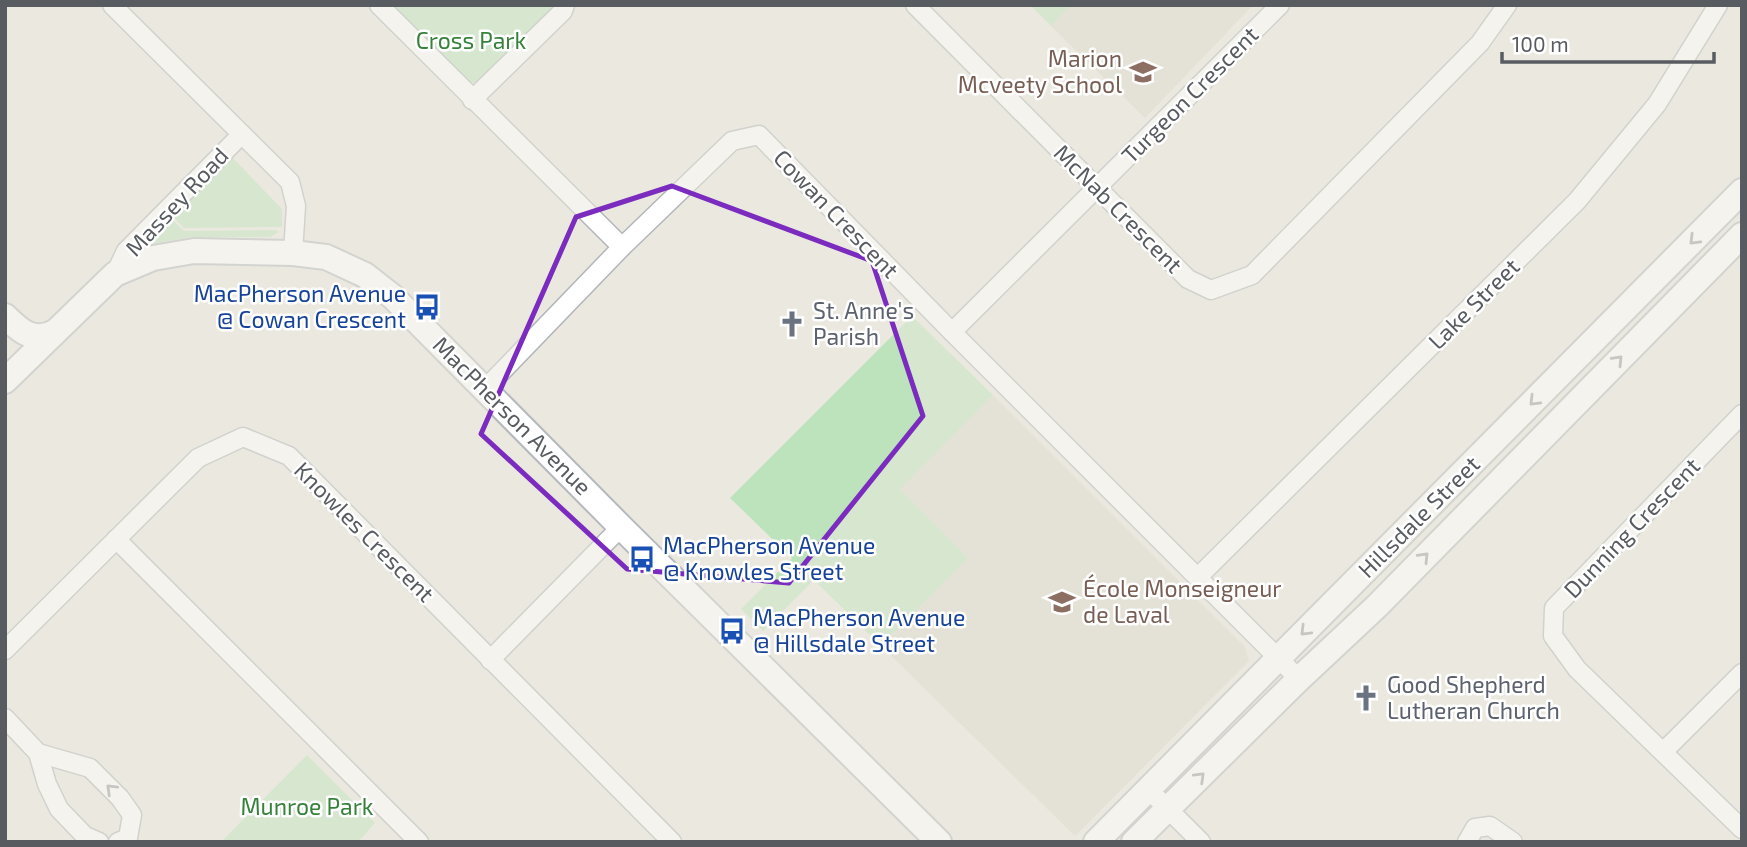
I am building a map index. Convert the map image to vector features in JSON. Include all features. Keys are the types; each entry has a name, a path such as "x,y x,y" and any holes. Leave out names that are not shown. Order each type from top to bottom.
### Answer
{"street":[{"path":"112,5 290,182 296,206 293,253"},
{"path":"379,5 622,247"},
{"path":"472,100 563,11 565,5"},
{"name":"McNab Crescent","path":"915,5 1188,279 1211,290 1252,275 1480,43 1507,5"},
{"name":"Turgeon Crescent","path":"952,332 1280,5"},
{"name":"Lake Street","path":"1199,576 1577,201 1657,104 1718,5"},
{"name":"Massey Road","path":"5,381 21,356 55,332 115,274 126,251 242,134"},
{"name":"Cowan Crescent","path":"485,389 622,247 732,141 759,135 1299,679"},
{"name":"Hillsdale Street","path":"1096,842 1742,191"},
{"name":"Hillsdale Street","path":"1134,842 1377,606 1742,235"},
{"name":"Massey Road","path":"115,274 153,258 194,251 293,253"},
{"name":"MacPherson Avenue","path":"293,253 326,257 365,275 393,297 939,842"},
{"path":"13,323 38,337 55,332"},
{"path":"13,323 30,344 21,356"},
{"name":"Dunning Crescent","path":"1742,414 1553,608 1553,636 1577,669 1742,829"},
{"name":"Knowles Crescent","path":"5,650 198,458 243,437 289,456 672,842"},
{"path":"491,660 621,527"},
{"path":"116,539 419,842"},
{"path":"1664,751 1742,673"},
{"path":"5,718 38,752 47,784 59,809 85,836 99,842"},
{"path":"38,752 90,768 120,799 132,815 128,838 118,842"},
{"path":"1149,790 1201,842"},
{"path":"1468,842 1475,828 1490,826 1513,842"}],"highlighted area":[{"path":"672,186 872,261 923,416 789,583 627,569 481,434 576,217"}],"shaded area":[{"name":"Marion Mcveety School","path":"1071,5 1253,5 1145,118 1051,26"},
{"name":"École Monseigneur de Laval","path":"993,395 1245,647 1249,661 1075,836 881,646 968,558 899,489"}],"green space":[{"name":"Cross Park","path":"386,5 555,5 479,83 464,82"},
{"path":"1030,5 1071,5 1051,26"},
{"path":"230,155 282,209 282,227 184,228 171,214"},
{"path":"169,217 184,231 279,232 270,237 191,237 151,244 147,240"},
{"path":"912,316 993,395 900,489 968,558 881,646 814,580 763,631 741,609 792,558 730,498"},
{"name":"Munroe Park","path":"307,755 375,823 358,842 221,842"}],"place":[{"name":"Marion Mcveety School","path":"1143,72"},
{"name":"MacPherson Avenue @ Cowan Crescent","path":"427,307"},
{"name":"St. Anne's Parish","path":"792,324"},
{"name":"MacPherson Avenue @ Knowles Street","path":"642,559"},
{"name":"École Monseigneur de Laval","path":"1062,602"},
{"name":"MacPherson Avenue @ Hillsdale Street","path":"732,631"},
{"name":"Good Shepherd Lutheran Church","path":"1366,698"}]}
